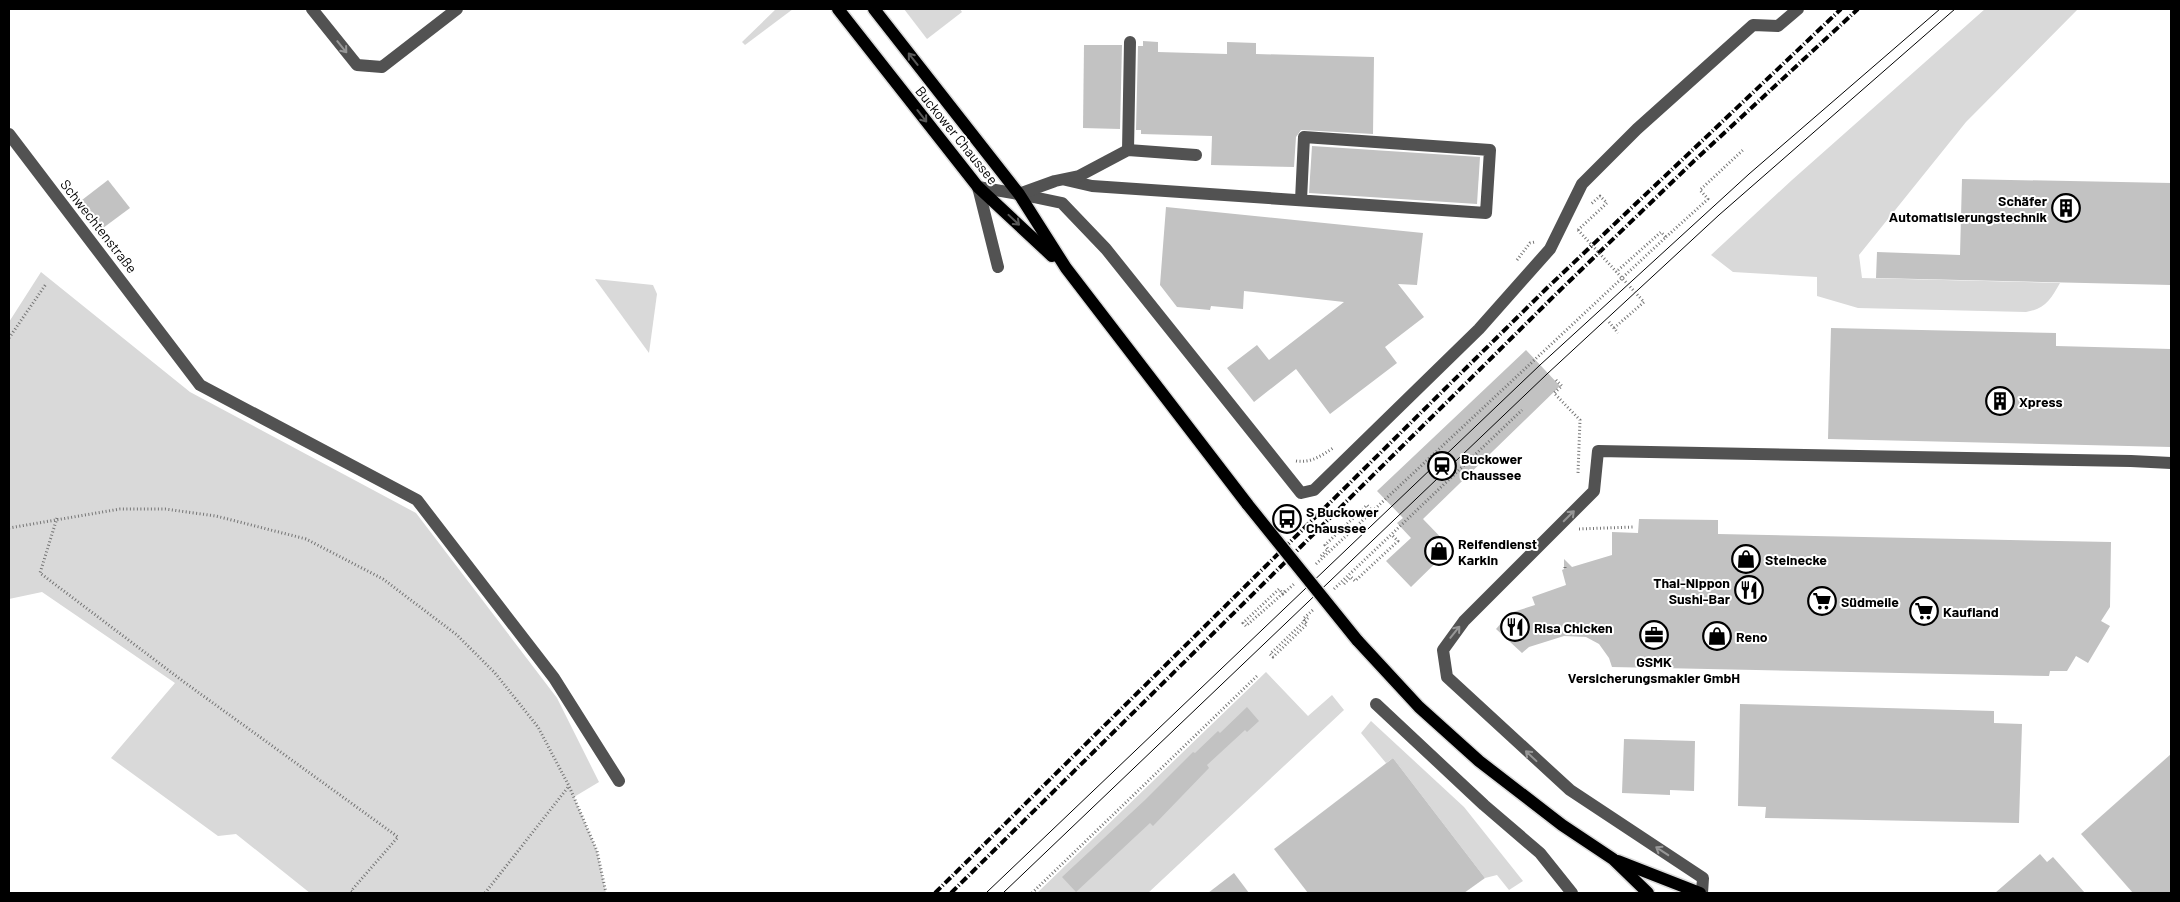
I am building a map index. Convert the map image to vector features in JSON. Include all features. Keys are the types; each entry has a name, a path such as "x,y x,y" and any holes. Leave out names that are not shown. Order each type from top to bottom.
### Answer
{"main road":[{"name":"Buckower Chaussee","path":"838,9 978,187 1066,268"},
{"name":"Buckower Chaussee","path":"874,9 1019,194 1066,268 1248,505 1356,640 1419,707 1479,761 1562,824 1613,859 1648,893"},
{"name":"Buckower Chaussee","path":"1613,859 1701,893"}],"street":[{"path":"312,9 357,66 382,67 457,9"},
{"path":"998,267 978,187 1062,203 1106,249 1148,304 1301,493 1314,490 1479,329 1550,249 1582,184 1637,129 1753,25 1778,26 1798,9"},
{"path":"1128,150 1130,42"},
{"name":"Schwechtenstraße","path":"9,134 165,336 200,385 417,500 554,678 619,781"},
{"path":"1019,194 1054,181 1066,180 1092,186 1486,213 1490,150 1304,137 1300,200"},
{"path":"1066,180 1128,150 1196,155"},
{"path":"1701,893 1703,878 1570,790 1447,677 1444,650 1450,638 1464,621 1594,491 1598,451 2122,460 2171,464"},
{"path":"1376,704 1484,805 1540,852 1572,893"}],"path":[{"path":"1310,569 1373,512 1505,385 1708,199 1700,190 1743,150"},
{"path":"1607,203 1578,230 1644,302 1614,328"},
{"path":"1616,272 1661,232 1666,237"},
{"path":"9,338 46,284"},
{"path":"1609,322 1618,333"},
{"path":"1556,380 1562,386 1554,393 1580,420 1578,475"},
{"path":"1330,593 1522,410"},
{"path":"1321,556 1328,549 1326,546 1367,505 1373,512"},
{"path":"9,528 57,518 120,509 165,510 216,516 306,539 383,579 457,635 495,673 538,727 569,786 597,851 606,893"},
{"path":"57,518 40,573 184,682 398,837 351,891 354,893"},
{"path":"1572,536 1579,529 1632,527"},
{"path":"1344,584 1351,577 1355,581 1398,542 1392,535"},
{"path":"1285,591 1283,592 1279,597 1246,626 1243,623 1279,590 1283,594 1297,582"},
{"path":"1308,618 1306,620 1301,625 1296,629 1290,636 1270,654 1273,657 1307,624 1303,618 1317,606"},
{"path":"1032,893 1258,675"},
{"path":"485,893 569,786"}],"shaded area":[{"path":"776,9 793,9 745,45 742,42"},
{"path":"904,9 960,9 962,12 927,39"},
{"path":"1985,9 2078,9 1966,122 1859,255 1862,278 2060,283 2054,294 2043,306 2026,312 1858,308 1817,296 1817,277 1733,272 1711,255 1792,180"},
{"path":"41,272 190,392 416,513 557,698 599,782 574,797 597,851 606,893 310,893 236,834 218,836 111,758 175,683 42,592 9,599 9,322"},
{"path":"595,279 653,285 657,294 649,353"},
{"path":"1266,672 1308,716 1332,695 1344,710 1148,893 1037,893"},
{"path":"1371,721 1464,807 1523,881 1509,890 1497,875 1485,878 1393,758 1386,763 1361,733"}],"building":[{"path":"1143,41 1158,42 1158,52 1227,54 1227,42 1256,43 1256,54 1374,57 1373,134 1301,130 1296,137 1294,167 1211,165 1212,136 1141,134 1141,130 1136,130 1138,46 1143,46"},
{"path":"1084,45 1122,45 1120,129 1083,128"},
{"path":"1312,146 1480,157 1477,204 1309,193"},
{"path":"1962,179 2171,183 2171,285 1876,278 1877,252 1960,255"},
{"path":"108,180 130,208 103,228 82,200"},
{"path":"1166,207 1423,233 1417,285 1398,284 1424,317 1385,347 1397,363 1330,414 1296,369 1254,402 1227,368 1257,345 1269,360 1344,302 1244,291 1243,309 1211,306 1210,310 1177,307 1160,285"},
{"name":"Xpress","path":"1831,328 2056,333 2056,346 2171,349 2171,447 1828,439"},
{"path":"1526,350 1560,386 1423,519 1451,548 1411,587 1386,561 1411,538 1397,523 1403,518 1377,491"},
{"name":"Südmeile","path":"1639,519 1718,520 1718,534 2111,542 2110,607 2101,621 2110,626 2088,663 2076,656 2067,671 2050,671 2049,676 1612,667 1609,658 1599,644 1586,637 1564,636 1529,647 1522,653 1496,629 1510,613 1535,605 1532,597 1566,585 1562,570 1564,569 1564,559 1572,567 1612,555 1612,532 1638,533"},
{"path":"1740,704 1994,711 1994,723 2022,724 2019,823 1765,818 1766,807 1738,806"},
{"path":"1247,707 1259,721 1247,732 1245,730 1207,765 1209,768 1153,826 1150,823 1076,892 1062,877 1145,800 1193,752 1195,753 1218,731 1220,733"},
{"path":"1624,739 1695,741 1694,791 1670,790 1670,795 1622,793"},
{"path":"2171,754 2171,893 2133,893 2081,834"},
{"path":"1393,758 1485,878 1464,893 1308,893 1274,849"},
{"path":"2040,854 2047,862 2053,857 2085,893 1995,893"},
{"path":"1234,873 1249,893 1208,893"}],"tram line":[{"path":"986,893 1540,365 1749,174 1940,9"},
{"path":"1003,893 1547,374 1719,215 1955,9"}],"railway":[{"path":"935,893 1546,289 1841,9"},
{"path":"951,893 1554,296 1694,161 1858,9"}],"place":[{"name":"Schäfer Automatisierungstechnik","path":"2066,208"},
{"name":"Xpress","path":"2000,401"},
{"name":"Buckower Chaussee","path":"1442,466"},
{"name":"S Buckower Chaussee","path":"1287,519"},
{"name":"Reifendienst Karkin","path":"1439,551"},
{"name":"Steinecke","path":"1746,559"},
{"name":"Thai-Nippon Sushi-Bar","path":"1749,590"},
{"name":"Südmeile","path":"1822,601"},
{"name":"Kaufland","path":"1924,611"},
{"name":"Risa Chicken","path":"1515,627"},
{"name":"GSMK Versicherungsmakler GmbH","path":"1654,635"},
{"name":"Reno","path":"1717,636"}]}
